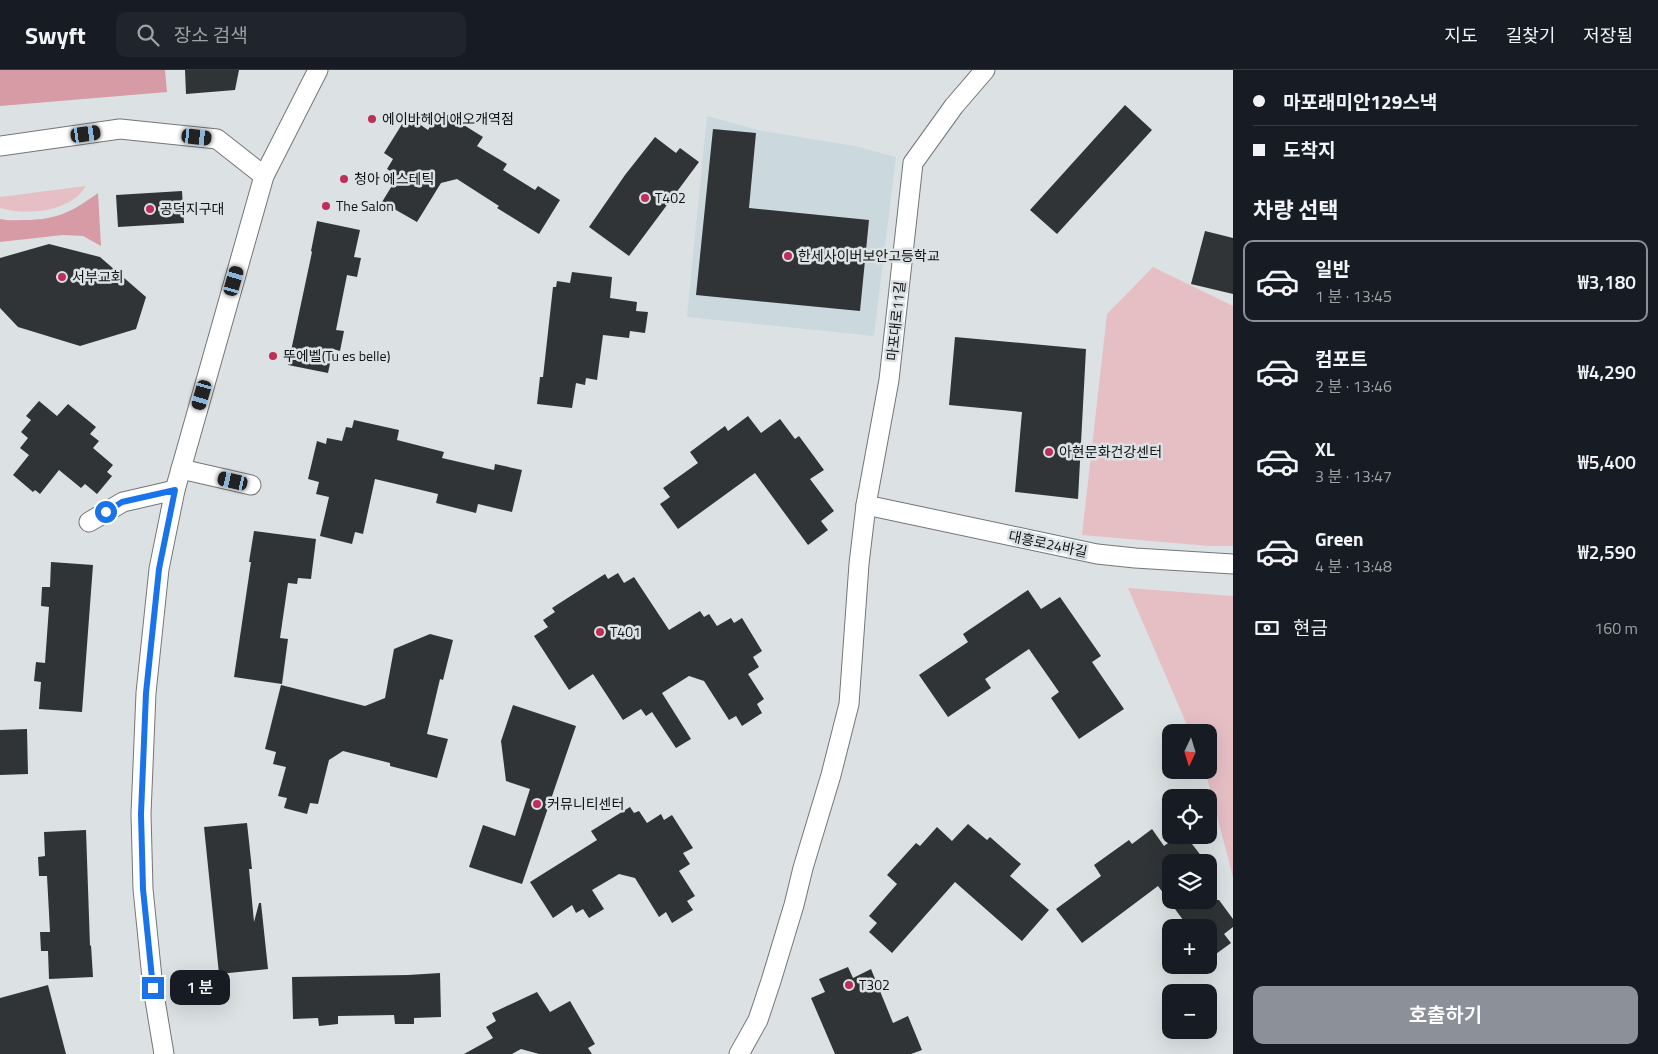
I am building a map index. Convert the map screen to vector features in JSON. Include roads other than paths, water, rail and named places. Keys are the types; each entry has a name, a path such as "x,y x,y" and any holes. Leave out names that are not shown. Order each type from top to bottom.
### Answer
{"street":[{"name":"마포대로11길","path":"739,1054 758,1020 771,981 794,905 802,868 831,775 849,704 859,564 866,505 889,380 913,163 954,106 986,70"},
{"path":"164,1054 153,988 143,889 141,814 146,693 159,569 175,490 264,176 315,71"},
{"path":"0,146 120,129 217,139 264,176"},
{"path":"181,469 251,485"},
{"path":"89,522 122,502 175,490"},
{"name":"대흥로24바길","path":"866,505 1097,554 1233,564"}],"place":[{"name":"에이바헤어 애오개역점","path":"372,119"},
{"name":"청아 에스테틱","path":"344,179"},
{"name":"T402","path":"645,198"},
{"name":"The Salon","path":"326,206"},
{"name":"공덕지구대","path":"150,209"},
{"name":"한세사이버보안고등학교","path":"788,256"},
{"name":"서부교회","path":"62,277"},
{"name":"뚜에벨(Tu es belle)","path":"273,356"},
{"name":"아현문화건강센터","path":"1049,452"},
{"name":"T401","path":"600,632"},
{"name":"커뮤니티센터","path":"537,804"},
{"name":"T302","path":"849,985"}]}
